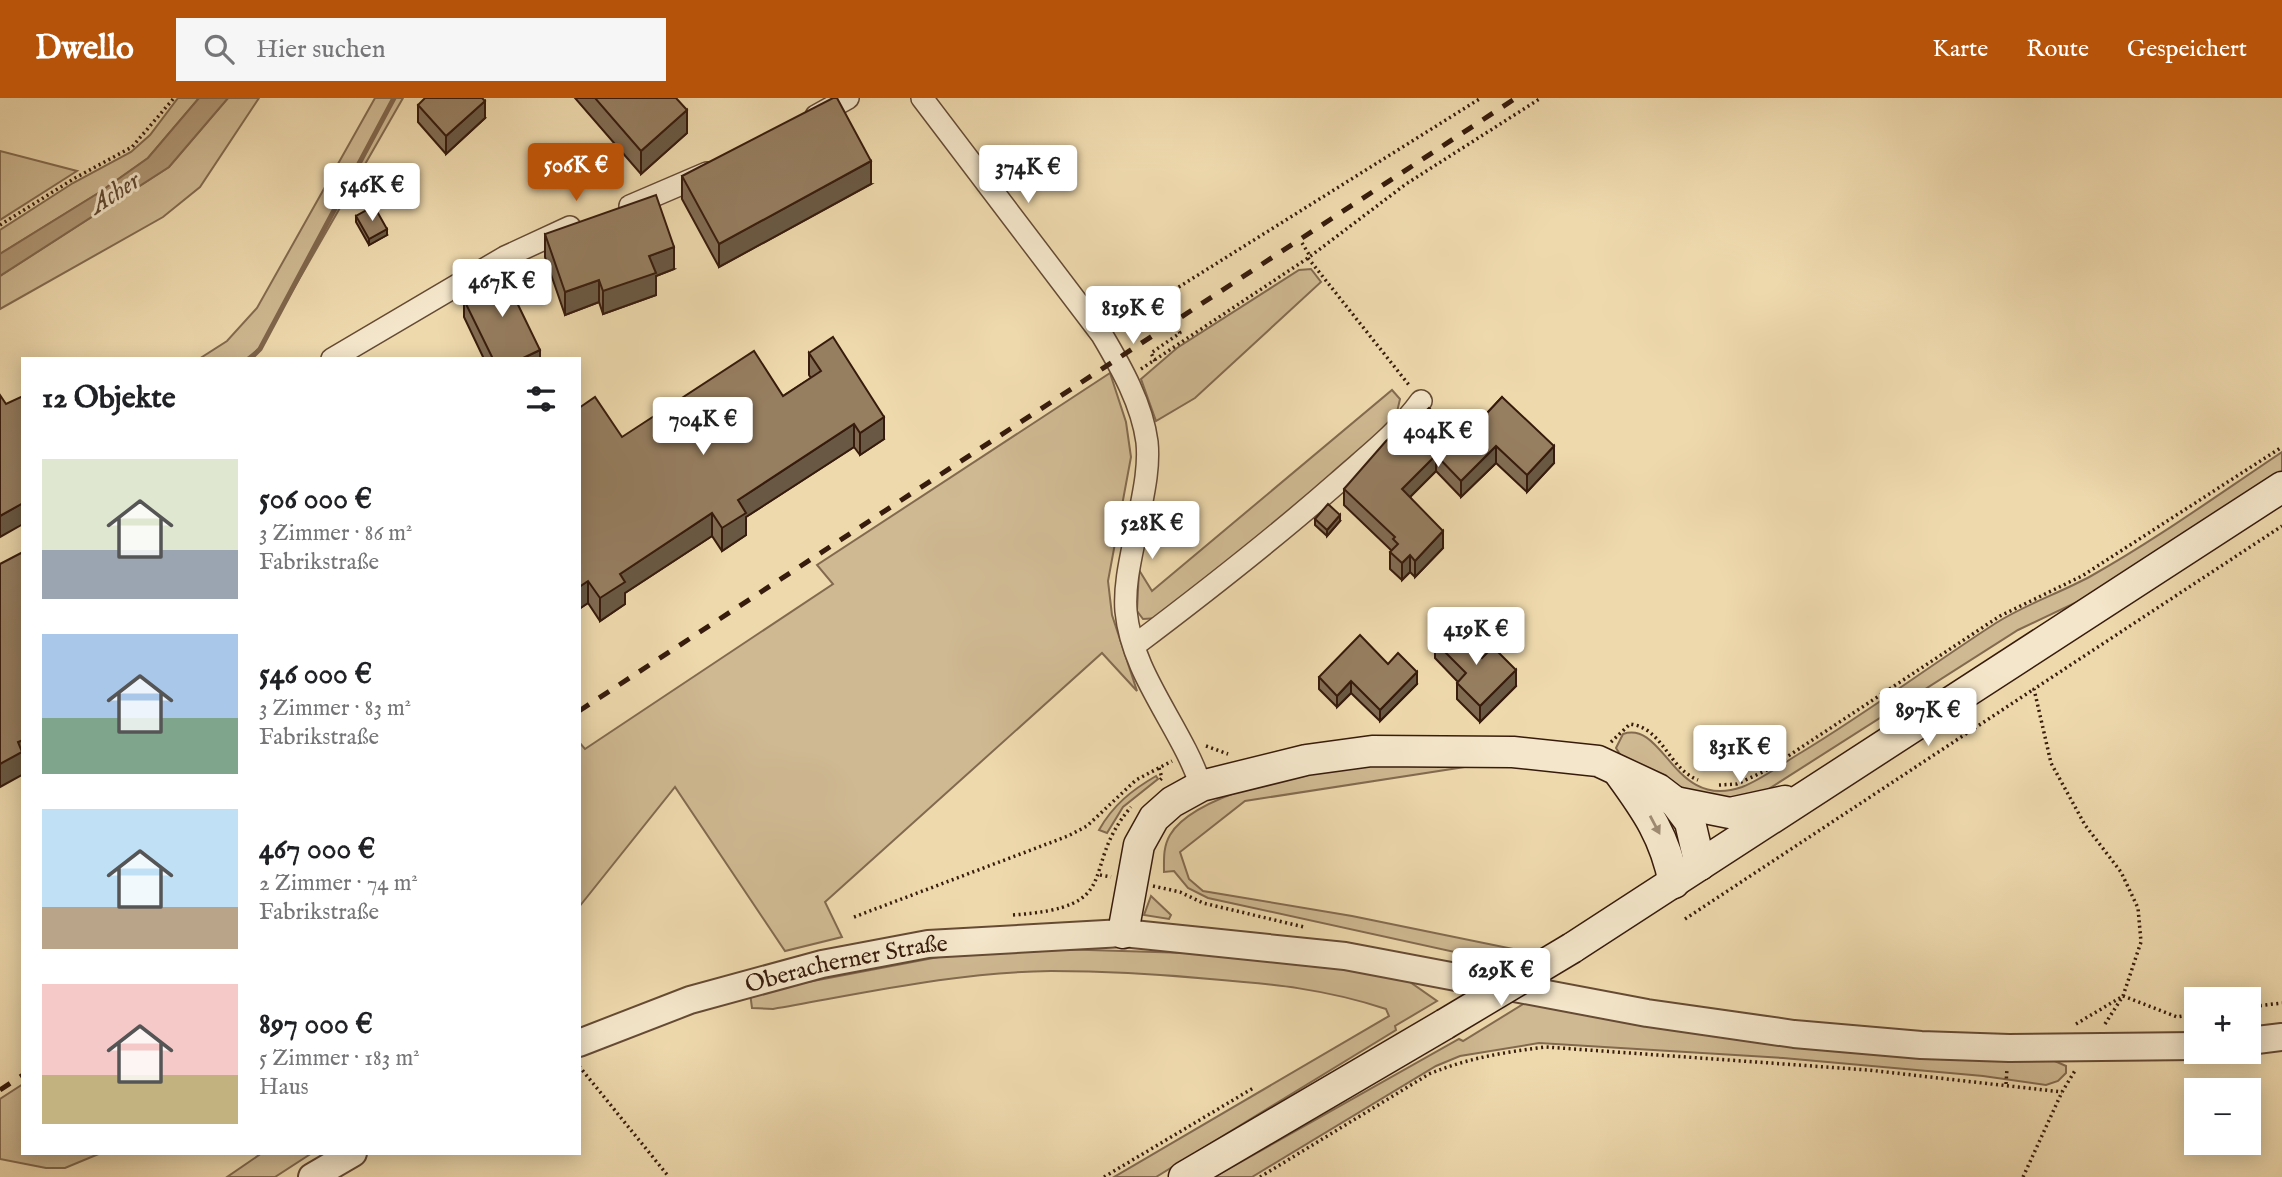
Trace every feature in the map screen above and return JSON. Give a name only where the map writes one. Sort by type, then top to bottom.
[{"type":"main road","points":[[1184,1177],[1572,948],[2282,487]]},
{"type":"main road","points":[[1123,933],[1139,845],[1154,818],[1172,802],[1201,786],[1306,760],[1372,751],[1513,752],[1609,767],[1658,789],[1675,802],[1690,822],[1700,866]]},
{"type":"main road","points":[[1609,767],[1657,825],[1670,860],[1674,883]]},
{"type":"main road","points":[[1675,802],[1730,813],[1803,798]]},
{"type":"street","points":[[800,124],[848,98]]},
{"type":"street","points":[[922,98],[1102,335],[1126,378],[1147,443],[1146,480],[1129,570],[1126,611],[1135,645],[1154,694],[1194,765],[1201,786]]},
{"type":"street","points":[[615,211],[729,162]]},
{"type":"street","points":[[335,357],[505,257],[589,221]]},
{"type":"street","points":[[1135,645],[1202,595],[1322,496],[1388,438],[1421,401]]},
{"type":"street","name":"Oberacherner Straße","points":[[581,1042],[690,1000],[822,964],[928,944],[1123,933],[1345,956],[1647,1013],[1794,1034],[1921,1045],[2090,1048],[2184,1046]]},
{"type":"street","points":[[2261,1040],[2282,1037]]},
{"type":"street","points":[[312,1177],[350,1155]]},
{"type":"path","points":[[0,225],[75,178],[132,147],[174,98]]},
{"type":"path","points":[[1102,335],[1481,98]]},
{"type":"path","points":[[1126,378],[1309,257],[1406,184],[1541,98]]},
{"type":"path","points":[[1302,243],[1309,257],[1421,401]]},
{"type":"path","points":[[1155,361],[1151,353],[1180,333],[1175,325]]},
{"type":"path","points":[[1717,785],[1737,784],[1767,770],[2000,616],[2082,576],[2282,447]]},
{"type":"path","points":[[1685,919],[2282,526]]},
{"type":"path","points":[[2034,689],[2051,763],[2085,825],[2121,873],[2138,908],[2141,942],[2123,996],[2090,1048]]},
{"type":"path","points":[[1609,767],[1617,733],[1630,724],[1643,726],[1656,737],[1675,765],[1694,779],[1706,782]]},
{"type":"path","points":[[854,917],[1068,836],[1087,826],[1136,780],[1159,768]]},
{"type":"path","points":[[1100,875],[1180,892],[1203,903],[1312,929]]},
{"type":"path","points":[[2123,996],[2177,1017],[2184,1016]]},
{"type":"path","points":[[2069,1028],[2123,996]]},
{"type":"path","points":[[2261,1006],[2282,1003]]},
{"type":"path","points":[[1260,1177],[1429,1074],[1484,1055],[1546,1047],[1868,1070],[2062,1092],[2024,1177]]},
{"type":"path","points":[[581,1068],[669,1177]]},
{"type":"path","points":[[1104,1177],[1255,1087]]},
{"type":"shaded area","points":[[178,98],[199,98],[148,158],[100,192],[0,254],[0,230],[73,183],[131,152],[150,135]]},
{"type":"shaded area","points":[[228,98],[259,98],[200,187],[163,217],[0,309],[0,276],[169,167]]},
{"type":"shaded area","points":[[375,98],[403,98],[259,349],[249,357],[202,357],[227,341],[257,308]]},
{"type":"shaded area","points":[[0,151],[77,171],[0,220]]},
{"type":"shaded area","points":[[1311,269],[1321,282],[1195,398],[1156,421],[1141,379],[1177,348],[1299,270]]},
{"type":"shaded area","points":[[1110,373],[1126,422],[1131,457],[1108,581],[1112,615],[1137,691],[1102,653],[825,902],[842,937],[785,951],[675,787],[581,904],[581,744],[585,749],[833,584],[817,565]]},
{"type":"shaded area","points":[[1392,390],[1400,399],[1394,425],[1159,618],[1143,619],[1137,611],[1139,570],[1152,591]]},
{"type":"shaded area","points":[[2282,452],[2282,471],[2096,593],[2018,630],[1767,790],[1709,804],[1621,756],[1616,748],[1623,734],[1637,733],[1650,740],[1685,777],[1700,787],[1719,791],[1750,784],[1851,721],[1996,623],[2116,562]]},
{"type":"shaded area","points":[[1368,762],[1497,762],[1245,801],[1180,852],[1189,879],[1203,891],[1352,916],[1518,950],[1500,962],[1208,898],[1188,888],[1174,871],[1164,872],[1164,853],[1168,840],[1183,821],[1202,808],[1252,787],[1307,772]]},
{"type":"shaded area","points":[[1156,776],[1158,779],[1123,807],[1107,833],[1099,830],[1110,813],[1124,799]]},
{"type":"shaded area","points":[[1151,896],[1171,915],[1169,919],[1144,915]]},
{"type":"shaded area","points":[[1056,949],[1188,953],[1329,964],[1407,980],[1437,1001],[1395,1026],[1396,1030],[1156,1177],[1114,1177],[1389,1016],[1386,1009],[1321,992],[1278,985],[1150,974],[1051,971],[946,979],[773,1009],[752,1008],[750,993],[949,955]]},
{"type":"shaded area","points":[[1539,1001],[2048,1058],[2066,1066],[2066,1073],[2058,1081],[2046,1085],[1983,1076],[1783,1058],[1539,1043],[1460,1056],[1436,1066],[1252,1177],[1214,1177],[1459,1039],[1463,1041],[1525,1003]]},
{"type":"shaded area","points":[[21,1085],[21,1155],[96,1155],[65,1168],[46,1168],[0,1159],[0,1099]]},
{"type":"shaded area","points":[[259,1155],[309,1155],[275,1177],[227,1177]]},
{"type":"water","name":"Acher","points":[[199,98],[228,98],[169,167],[0,276],[0,254],[100,192],[148,158]]},
{"type":"building","points":[[425,98],[482,98],[485,101],[446,136],[418,105]]},
{"type":"building","points":[[595,98],[676,98],[687,110],[641,151]]},
{"type":"building","points":[[837,98],[871,161],[719,244],[682,176]]},
{"type":"building","points":[[656,195],[674,247],[649,256],[656,273],[603,291],[599,280],[565,292],[545,234]]},
{"type":"building","points":[[374,206],[387,229],[369,239],[356,216]]},
{"type":"building","points":[[506,263],[512,276],[506,280],[540,350],[525,357],[492,357],[464,300],[492,286],[486,273]]},
{"type":"building","points":[[833,337],[884,417],[860,433],[854,424],[738,500],[746,513],[722,528],[712,513],[620,574],[625,582],[600,598],[588,581],[581,586],[581,407],[595,397],[622,437],[754,351],[783,396],[821,371],[809,353]]},
{"type":"building","points":[[0,395],[6,404],[21,397],[21,504],[0,516]]},
{"type":"building","points":[[1502,397],[1554,446],[1527,475],[1496,446],[1461,481],[1436,455],[1402,489],[1443,531],[1415,561],[1410,555],[1402,563],[1390,552],[1398,544],[1393,539],[1395,537],[1344,489],[1386,441],[1393,435],[1397,439],[1429,408],[1461,441]]},
{"type":"building","points":[[1328,504],[1340,515],[1327,530],[1315,519]]},
{"type":"building","points":[[21,553],[21,741],[18,742],[21,753],[0,764],[0,564]]},
{"type":"building","points":[[1450,626],[1482,658],[1493,647],[1516,670],[1480,706],[1457,683],[1466,673],[1435,642]]},
{"type":"building","points":[[1360,635],[1388,664],[1398,653],[1417,672],[1380,710],[1351,681],[1337,696],[1319,677]]},
{"type":"waterway","points":[[252,357],[260,349],[394,98]]},
{"type":"railway","points":[[581,710],[1516,98]]},
{"type":"railway","points":[[0,1090],[21,1076]]}]
